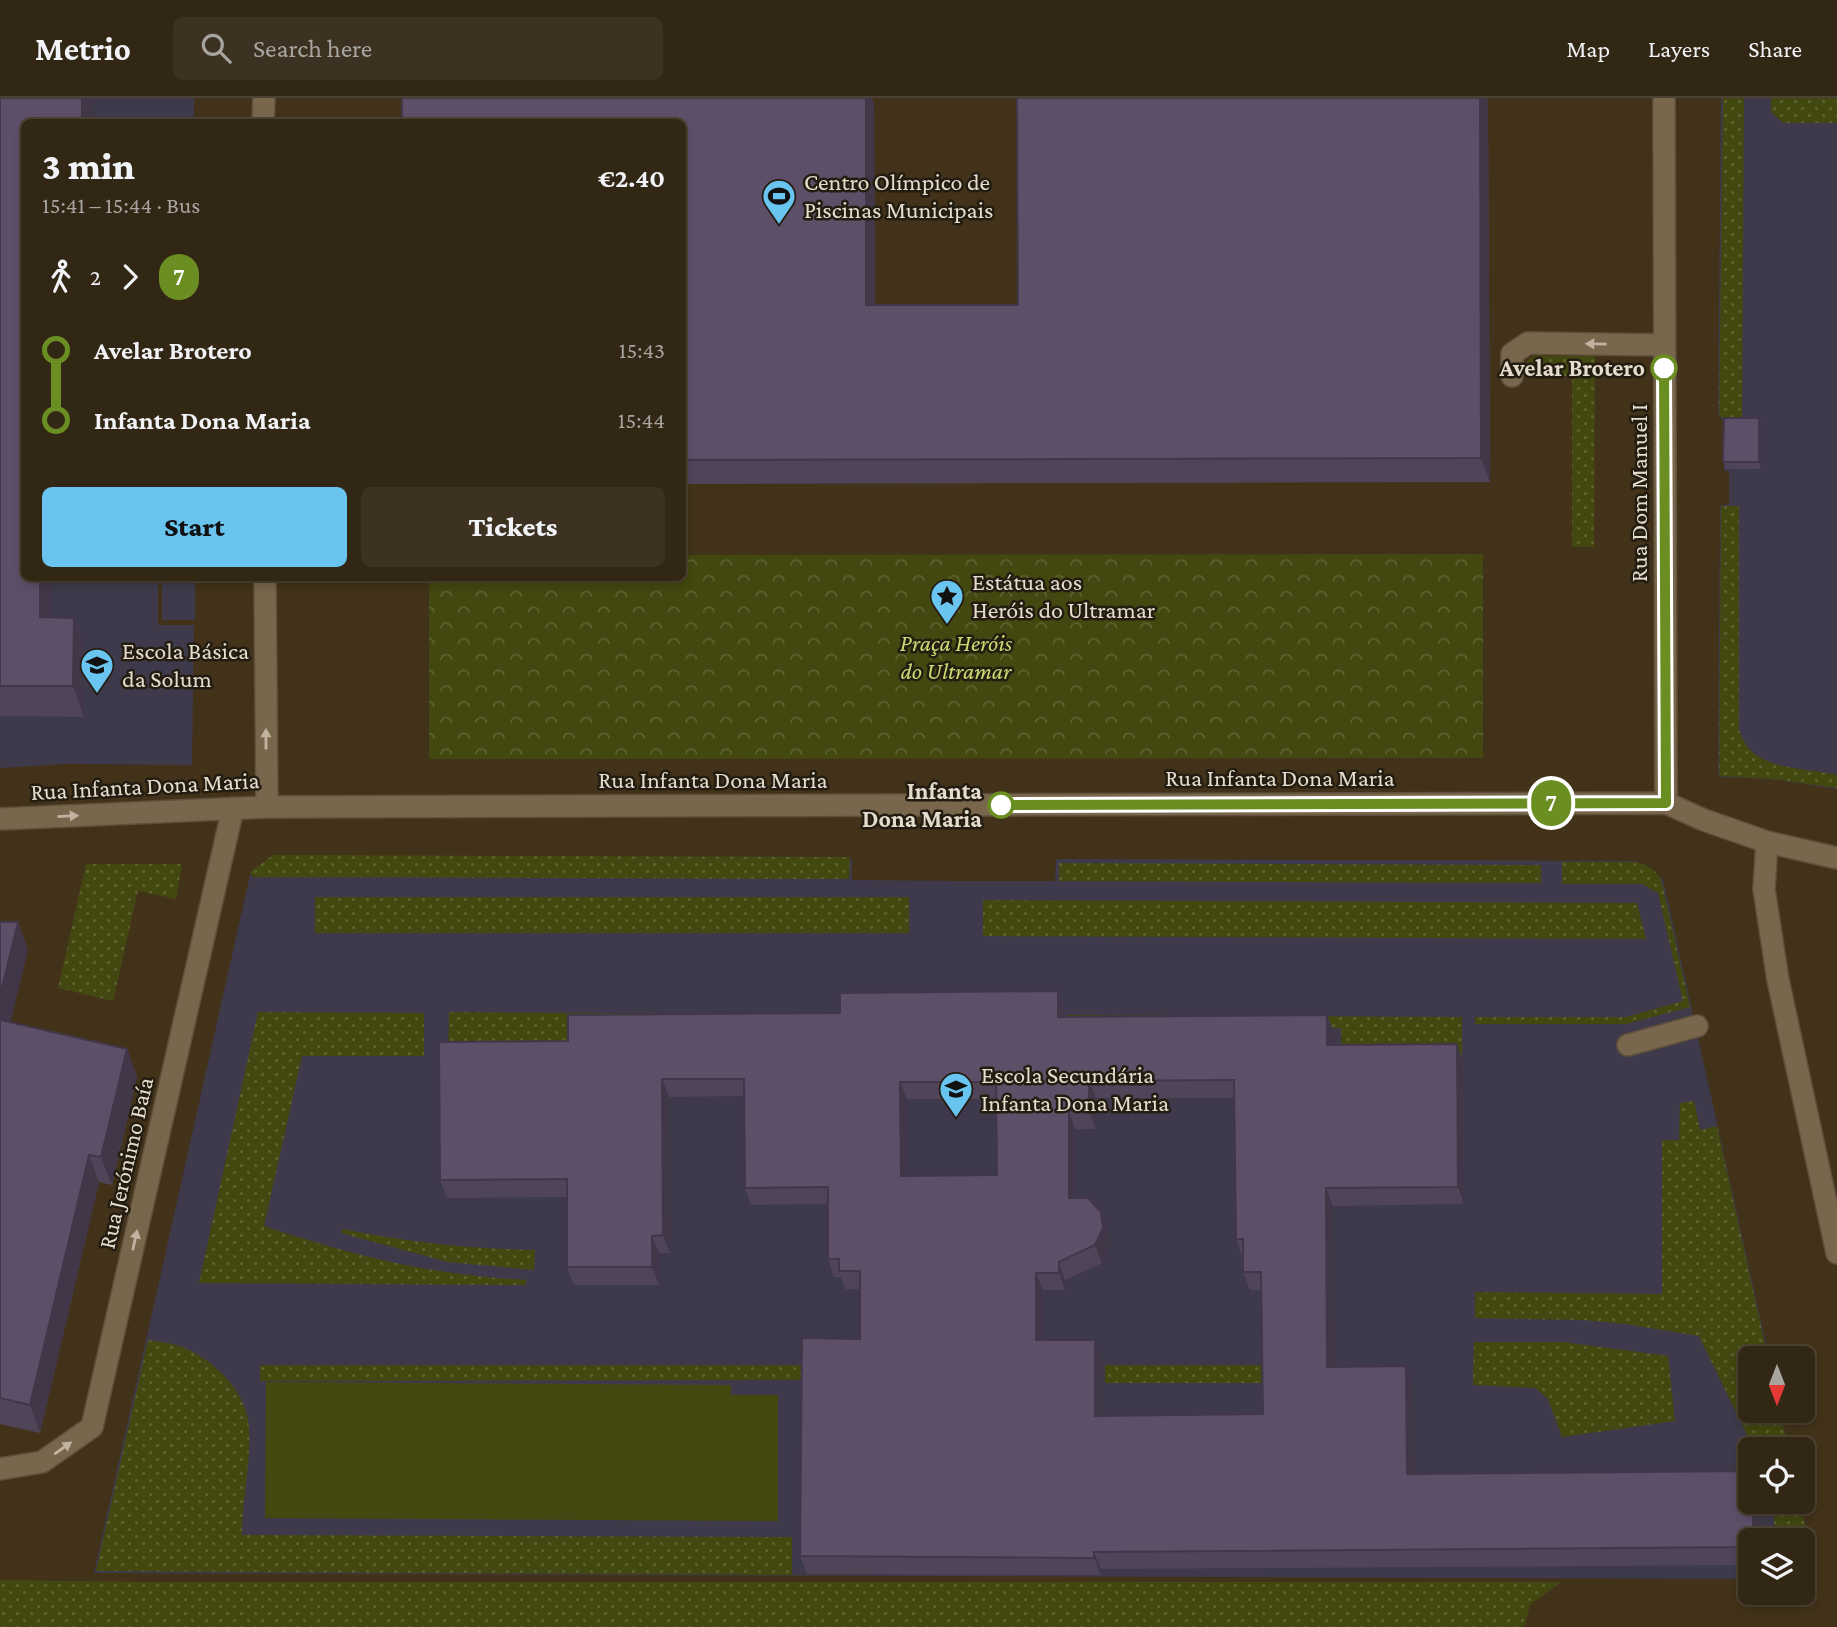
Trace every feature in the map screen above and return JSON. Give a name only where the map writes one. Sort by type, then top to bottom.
[{"type":"street","points":[[263,119],[264,98]]},
{"type":"street","name":"Rua Dom Manuel I","points":[[1664,98],[1666,803]]},
{"type":"street","points":[[1512,376],[1513,354],[1528,343],[1664,345]]},
{"type":"street","points":[[265,581],[267,807]]},
{"type":"street","name":"Rua Infanta Dona Maria","points":[[0,819],[267,807],[1666,803],[1704,820],[1767,842],[1837,858]]},
{"type":"street","name":"Rua Jerónimo Baía","points":[[0,1469],[42,1462],[92,1427],[233,808]]},
{"type":"street","points":[[1767,842],[1764,889],[1778,980],[1837,1253]]},
{"type":"street","points":[[1628,1045],[1697,1026]]},
{"type":"shaded area","points":[[0,98],[194,98],[194,119],[21,119]]},
{"type":"shaded area","points":[[1721,98],[1837,98],[1837,789],[1772,779],[1718,777],[1720,506],[1729,504],[1729,471],[1724,471],[1724,422],[1718,415]]},
{"type":"shaded area","name":"Escola Básica da Solum","points":[[0,543],[21,574],[21,581],[158,581],[158,625],[194,625],[192,765],[66,764],[0,768]]},
{"type":"shaded area","points":[[162,581],[195,581],[195,620],[162,620]]},
{"type":"shaded area","name":"Escola Secundária Infanta Dona Maria","points":[[273,857],[852,859],[852,880],[958,881],[1055,881],[1056,859],[1636,861],[1663,879],[1766,1346],[1738,1346],[1738,1423],[1783,1423],[1786,1437],[1738,1437],[1738,1514],[1803,1514],[1806,1528],[1738,1528],[1738,1579],[94,1573],[250,875]]},
{"type":"green space","points":[[1723,98],[1744,98],[1742,421],[1726,421],[1719,415]]},
{"type":"green space","points":[[1771,98],[1837,98],[1837,123],[1783,123],[1771,112]]},
{"type":"green space","points":[[1534,356],[1595,356],[1594,547],[1572,547],[1572,376],[1522,376],[1527,361]]},
{"type":"green space","points":[[1721,506],[1739,506],[1739,730],[1746,745],[1764,760],[1837,775],[1837,788],[1772,779],[1719,776]]},
{"type":"green space","name":"Praça Heróis do Ultramar","points":[[1483,554],[1483,758],[429,759],[429,581],[686,581],[686,555]]},
{"type":"green space","points":[[273,855],[850,857],[849,879],[253,877],[250,872]]},
{"type":"green space","points":[[1562,862],[1636,862],[1656,873],[1661,879],[1690,1007],[1626,1024],[1475,1024],[1475,1017],[1626,1017],[1683,1001],[1658,893],[1642,884],[1562,884]]},
{"type":"green space","points":[[1059,863],[1541,865],[1541,883],[1059,881]]},
{"type":"green space","points":[[86,864],[182,864],[176,899],[138,891],[113,1001],[58,988]]},
{"type":"green space","points":[[315,897],[909,897],[909,933],[315,933]]},
{"type":"green space","points":[[983,900],[1637,903],[1646,939],[983,936]]},
{"type":"green space","points":[[258,1012],[424,1013],[424,1056],[302,1056],[264,1226],[361,1255],[458,1274],[526,1280],[526,1285],[199,1283]]},
{"type":"green space","points":[[449,1012],[843,1015],[569,1056],[448,1055]]},
{"type":"green space","points":[[1067,1015],[1462,1017],[1462,1059],[1342,1059],[1341,1028],[1067,1027]]},
{"type":"green space","points":[[1694,1101],[1700,1130],[1717,1126],[1765,1346],[1738,1346],[1738,1416],[1699,1336],[1582,1320],[1475,1318],[1475,1292],[1662,1294],[1662,1140],[1679,1140],[1680,1103]]},
{"type":"green space","points":[[343,1229],[439,1244],[535,1250],[534,1270],[448,1262],[341,1233]]},
{"type":"green space","points":[[148,1340],[181,1346],[208,1361],[228,1380],[243,1402],[249,1441],[242,1535],[792,1537],[792,1575],[96,1571]]},
{"type":"green space","points":[[1474,1342],[1563,1342],[1668,1356],[1675,1421],[1562,1437],[1548,1399],[1535,1388],[1473,1385]]},
{"type":"green space","points":[[260,1365],[801,1365],[801,1380],[260,1381]]},
{"type":"green space","points":[[1105,1365],[1266,1365],[1266,1383],[1105,1383]]},
{"type":"green space","points":[[266,1382],[731,1385],[731,1395],[778,1395],[778,1521],[265,1518]]},
{"type":"green space","points":[[1741,1423],[1783,1423],[1785,1437],[1748,1437]]},
{"type":"green space","points":[[1774,1514],[1802,1514],[1806,1528],[1774,1528]]},
{"type":"green space","points":[[0,1580],[1561,1582],[1530,1605],[1525,1626],[1522,1627],[0,1627]]},
{"type":"building","points":[[0,98],[82,98],[82,119],[21,119],[21,581],[40,581],[40,617],[74,618],[73,686],[0,686]]},
{"type":"building","points":[[402,98],[866,98],[866,305],[1018,305],[1017,98],[1480,98],[1481,458],[686,460],[686,119],[402,119]]},
{"type":"building","points":[[1724,418],[1759,418],[1759,462],[1723,462]]},
{"type":"building","points":[[0,922],[18,922],[0,996]]},
{"type":"building","points":[[1058,991],[1058,1017],[1327,1015],[1327,1045],[1457,1044],[1458,1187],[1326,1188],[1327,1367],[1406,1366],[1407,1474],[1738,1471],[1738,1514],[1753,1514],[1753,1528],[1738,1528],[1738,1547],[1094,1552],[1094,1558],[800,1556],[802,1338],[860,1339],[860,1271],[839,1271],[839,1259],[828,1259],[828,1187],[745,1188],[744,1079],[662,1079],[663,1235],[652,1236],[652,1267],[567,1267],[567,1179],[440,1180],[439,1042],[568,1041],[568,1015],[840,1013],[840,993]],"holes":[[[1234,1080],[1236,1239],[1243,1239],[1243,1272],[1261,1272],[1263,1414],[1095,1416],[1095,1340],[1036,1340],[1036,1273],[1059,1273],[1059,1262],[1095,1245],[1103,1228],[1101,1212],[1088,1198],[1069,1198],[1069,1111],[1089,1111],[1089,1081]],[[900,1082],[996,1082],[997,1175],[901,1176]]]},
{"type":"building","points":[[0,1020],[127,1049],[101,1157],[89,1155],[30,1405],[0,1398]]},
{"type":"bus line","name":"7","points":[[1001,805],[1666,803],[1664,368]]},
{"type":"place","name":"Centro Olímpico de Piscinas Municipais","points":[[779,226]]},
{"type":"place","name":"Avelar Brotero","points":[[1664,368]]},
{"type":"place","name":"Estátua aos Heróis do Ultramar","points":[[947,626]]},
{"type":"place","name":"Escola Básica da Solum","points":[[97,695]]},
{"type":"place","name":"Infanta Dona Maria","points":[[1001,805]]},
{"type":"place","name":"Escola Secundária Infanta Dona Maria","points":[[956,1119]]}]
